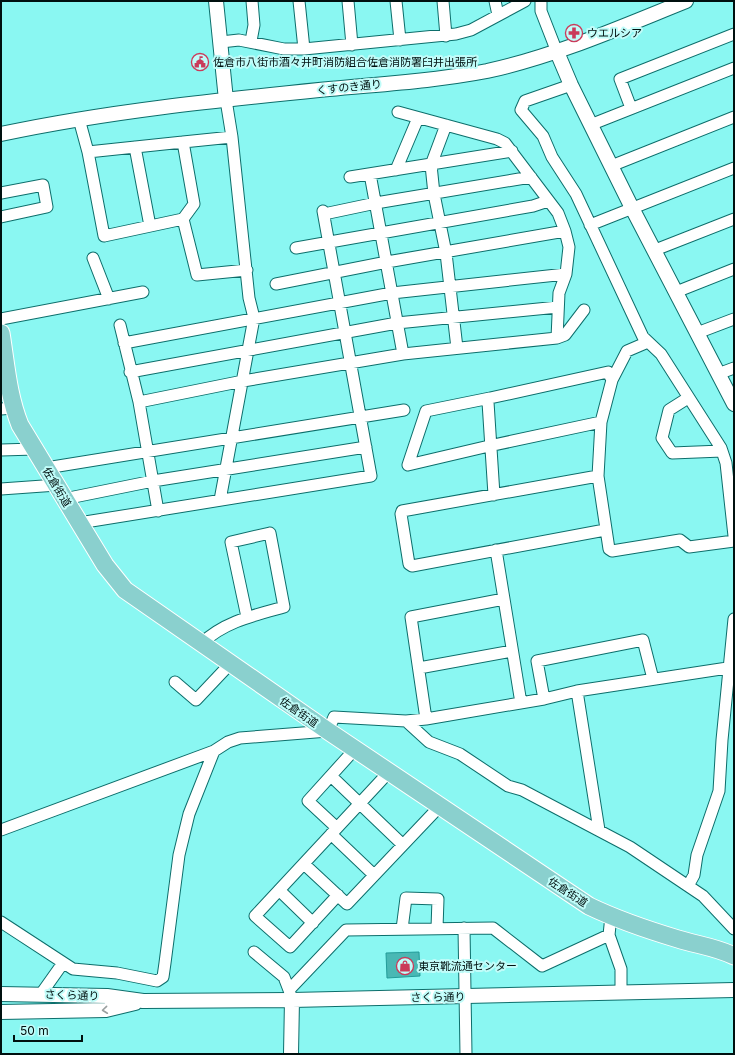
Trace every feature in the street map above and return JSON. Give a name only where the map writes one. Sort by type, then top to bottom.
[{"type":"main road","name":"佐倉街道","points":[[1,333],[7,408],[35,449],[105,565],[125,590],[328,731],[589,906],[611,916],[680,940],[715,948],[734,956]]},
{"type":"street","points":[[216,1],[249,298],[254,318],[220,500]]},
{"type":"street","points":[[251,42],[254,25],[252,1]]},
{"type":"street","points":[[299,1],[304,49]]},
{"type":"street","points":[[348,1],[352,44]]},
{"type":"street","points":[[396,1],[400,40]]},
{"type":"street","points":[[443,1],[446,36]]},
{"type":"street","points":[[495,1],[498,15]]},
{"type":"street","points":[[221,42],[239,40],[284,49],[304,49],[446,36],[471,30],[525,1]]},
{"type":"street","points":[[541,1],[541,11],[557,52],[590,125],[734,404]]},
{"type":"street","name":"くすのき通り","points":[[1,134],[79,119],[226,100],[426,79],[486,71],[557,52],[686,1]]},
{"type":"street","points":[[631,108],[620,79],[734,34]]},
{"type":"street","points":[[590,125],[734,68]]},
{"type":"street","points":[[571,85],[525,101],[521,110],[543,136],[552,157],[576,194],[643,337],[661,354],[722,451],[726,463],[734,536]]},
{"type":"street","points":[[398,112],[505,143],[558,213],[569,247],[566,274],[559,293],[557,338]]},
{"type":"street","points":[[611,166],[734,117]]},
{"type":"street","points":[[396,170],[418,118]]},
{"type":"street","points":[[79,119],[88,152],[104,236],[183,219],[194,204],[183,142]]},
{"type":"street","points":[[446,125],[431,165],[434,194],[451,286],[457,348]]},
{"type":"street","points":[[88,152],[232,137]]},
{"type":"street","points":[[134,147],[150,226]]},
{"type":"street","points":[[350,177],[512,151]]},
{"type":"street","points":[[590,225],[734,168]]},
{"type":"street","points":[[370,174],[403,354]]},
{"type":"street","points":[[79,523],[371,476],[324,212],[531,177]]},
{"type":"street","points":[[1,193],[43,185],[47,207],[1,217]]},
{"type":"street","points":[[296,248],[533,206],[548,201]]},
{"type":"street","points":[[183,219],[197,274],[247,270]]},
{"type":"street","points":[[655,250],[734,219]]},
{"type":"street","points":[[276,284],[387,262],[446,253],[565,231]]},
{"type":"street","points":[[93,258],[109,299]]},
{"type":"street","points":[[676,292],[734,269]]},
{"type":"street","points":[[124,343],[392,293],[566,274]]},
{"type":"street","points":[[1,319],[143,292]]},
{"type":"street","points":[[130,372],[397,323],[558,307]]},
{"type":"street","points":[[139,402],[243,381],[350,362],[403,354],[557,338],[565,334],[584,310]]},
{"type":"street","points":[[697,333],[734,319]]},
{"type":"street","points":[[120,325],[130,372],[139,402],[158,511]]},
{"type":"street","points":[[648,342],[627,351],[612,380],[601,422],[598,476],[609,549],[612,551],[680,540],[689,547],[734,541]]},
{"type":"street","points":[[718,374],[734,368]]},
{"type":"street","points":[[601,422],[408,465],[426,411],[608,372],[612,380]]},
{"type":"street","points":[[490,398],[488,402],[489,446],[494,495]]},
{"type":"street","points":[[688,398],[669,410],[662,438],[672,453],[722,451]]},
{"type":"street","points":[[46,468],[404,410]]},
{"type":"street","points":[[1,489],[60,492],[153,481],[366,447]]},
{"type":"street","points":[[1,450],[35,449]]},
{"type":"street","points":[[598,476],[402,511],[401,514],[409,564],[412,566],[605,530]]},
{"type":"street","points":[[201,644],[211,634],[247,617],[284,607],[270,533],[231,542],[247,617]]},
{"type":"street","points":[[496,550],[521,703]]},
{"type":"street","points":[[426,719],[411,617],[504,599]]},
{"type":"street","points":[[688,886],[694,875],[697,855],[719,792],[734,619]]},
{"type":"street","points":[[544,699],[537,661],[643,640],[653,679]]},
{"type":"street","points":[[419,668],[512,651]]},
{"type":"street","points":[[175,682],[196,700],[230,664]]},
{"type":"street","points":[[1,830],[214,751],[228,742],[240,738],[328,731],[334,717],[406,721],[426,719],[653,679],[731,667]]},
{"type":"street","points":[[577,692],[599,830]]},
{"type":"street","points":[[406,721],[429,742],[460,754],[508,786],[522,790],[630,847],[703,896],[734,929]]},
{"type":"street","points":[[355,749],[308,801],[374,875]]},
{"type":"street","points":[[3,924],[73,969],[117,973],[157,981],[162,977],[179,856],[189,814],[214,751]]},
{"type":"street","points":[[338,896],[290,947],[255,916],[389,772]]},
{"type":"street","points":[[331,776],[403,845]]},
{"type":"street","points":[[304,864],[347,904],[440,806]]},
{"type":"street","points":[[279,890],[313,923]]},
{"type":"street","points":[[402,929],[406,898],[438,899],[437,928]]},
{"type":"street","points":[[611,916],[609,935],[620,969],[621,993]]},
{"type":"street","points":[[464,928],[466,1054]]},
{"type":"street","points":[[291,995],[346,930],[493,928],[542,966],[609,935]]},
{"type":"street","points":[[254,952],[284,977],[291,995],[291,1054]]},
{"type":"street","points":[[41,994],[63,963]]},
{"type":"street","name":"さくら通り","points":[[1,994],[107,996],[143,1001],[291,995],[465,996],[621,993],[731,988]]},
{"type":"street","name":"さくら通り","points":[[1,1012],[106,1010],[143,1001]]},
{"type":"building","points":[[419,952],[420,976],[387,978],[386,953]]},
{"type":"place","name":"ウエルシア","points":[[574,33]]},
{"type":"place","name":"佐倉市八街市酒々井町消防組合佐倉消防署臼井出張所","points":[[200,62]]},
{"type":"place","name":"東京靴流通センター","points":[[405,966]]}]
